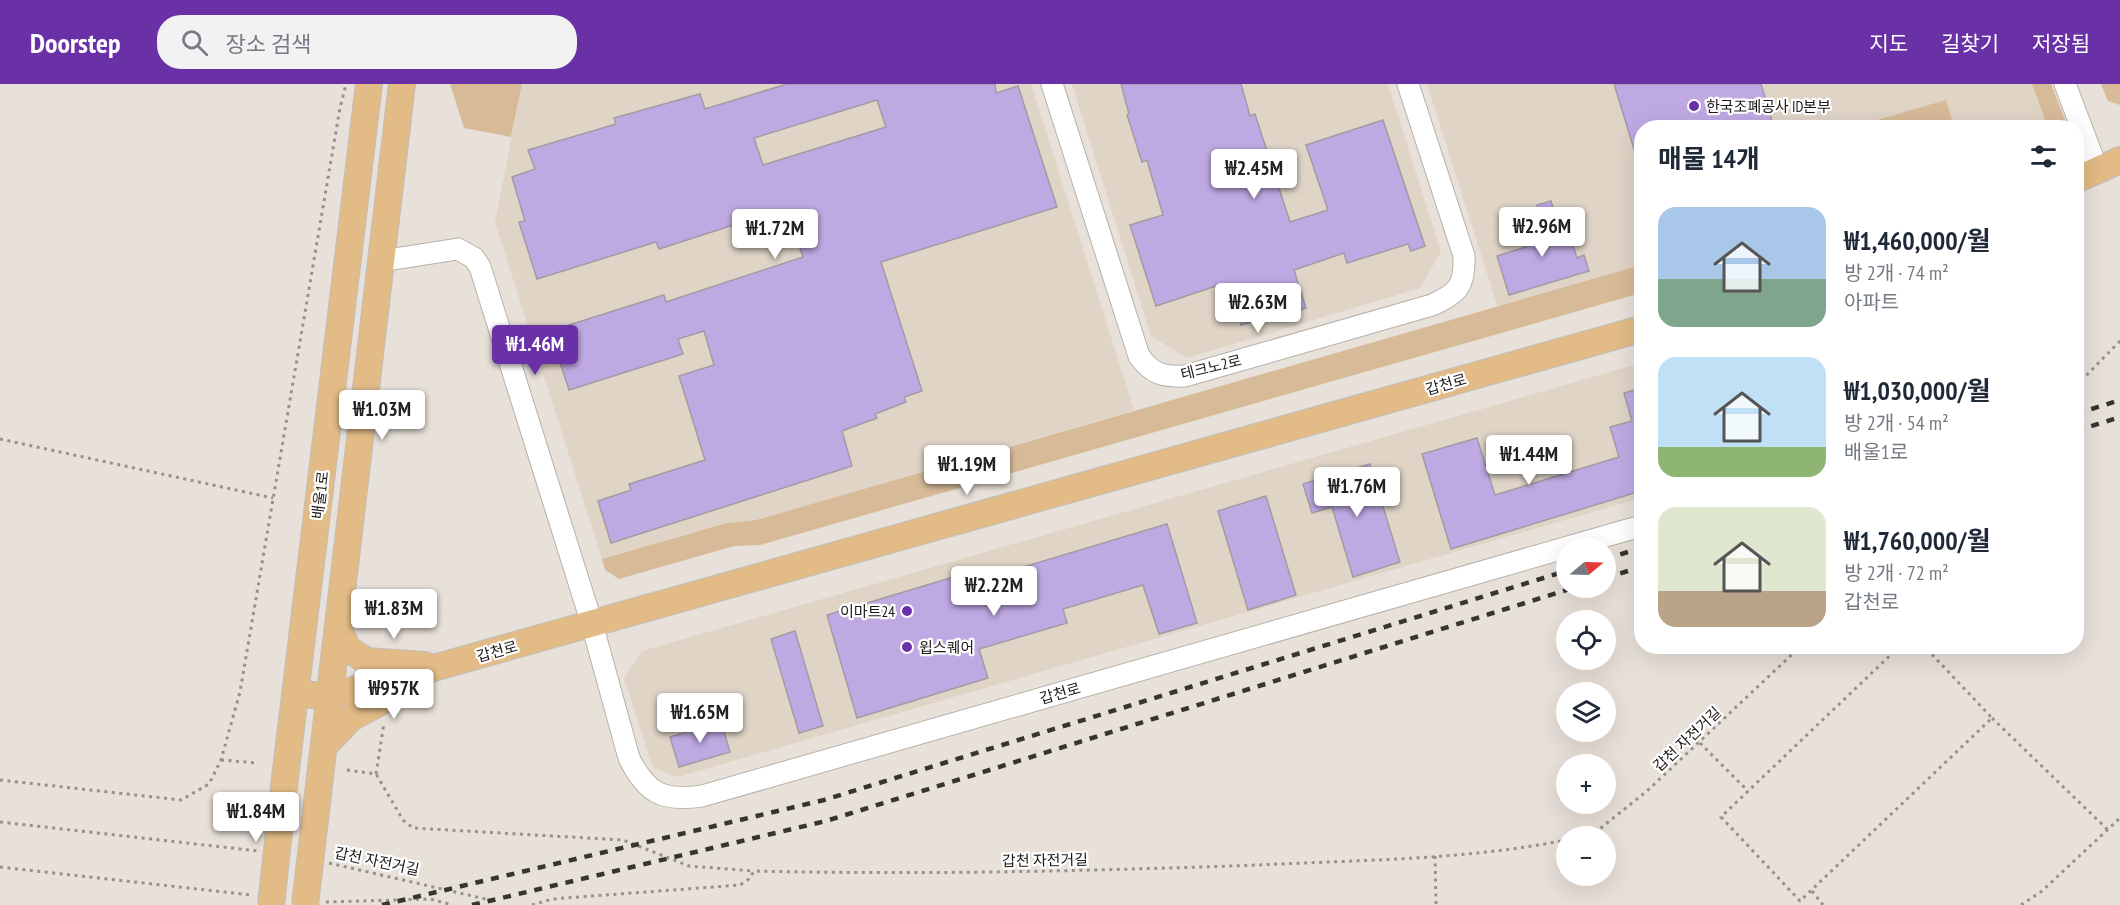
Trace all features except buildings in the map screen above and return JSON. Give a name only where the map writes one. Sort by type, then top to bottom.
[{"type":"main road","name":"배울1로","points":[[263,900],[284,786],[296,694],[369,84]]},
{"type":"main road","points":[[314,904],[318,794],[402,84]]},
{"type":"main road","name":"갑천로","points":[[296,694],[330,696],[437,667],[1634,331]]},
{"type":"main road","points":[[338,628],[348,649],[367,661],[401,662],[437,667]]},
{"type":"main road","points":[[324,746],[351,718],[410,688],[437,667]]},
{"type":"street","name":"테크노2로","points":[[1052,84],[1139,356],[1149,370],[1165,377],[1185,376],[1432,305],[1448,298],[1458,289],[1465,276],[1464,256],[1408,84]]},
{"type":"street","points":[[2065,84],[2079,120]]},
{"type":"street","points":[[2084,134],[2098,170]]},
{"type":"street","points":[[381,261],[458,249],[474,258],[480,267],[592,624]]},
{"type":"street","name":"갑천로","points":[[592,624],[629,758],[637,775],[658,795],[687,798],[1634,527]]},
{"type":"path","points":[[0,780],[181,800],[209,784],[221,760],[240,692],[346,84]]},
{"type":"path","points":[[2084,378],[2120,341]]},
{"type":"path","points":[[0,439],[273,498]]},
{"type":"path","name":"갑천 자전거길","points":[[1603,826],[1700,743],[1793,654]]},
{"type":"path","points":[[1892,654],[1721,817],[1800,901],[1992,718]]},
{"type":"path","points":[[1932,654],[1992,718],[2108,830]]},
{"type":"path","points":[[347,770],[375,774],[386,700]]},
{"type":"path","points":[[1700,743],[1748,791]]},
{"type":"path","points":[[221,760],[258,763]]},
{"type":"path","name":"갑천 자전거길","points":[[375,774],[403,820],[413,828],[622,840],[689,866],[754,871],[890,874],[1042,873],[1435,856],[1530,848],[1556,842]]},
{"type":"path","points":[[2021,905],[2042,891],[2120,818]]},
{"type":"path","points":[[0,822],[266,852]]},
{"type":"path","points":[[1435,856],[1436,905]]},
{"type":"path","name":"갑천 자전거길","points":[[319,860],[490,900],[494,905]]},
{"type":"path","points":[[0,867],[263,900]]},
{"type":"path","points":[[532,905],[552,899],[740,885],[749,879],[754,871]]},
{"type":"path","points":[[1812,891],[1823,905]]},
{"type":"path","points":[[314,904],[430,899],[453,905]]},
{"type":"shaded area","points":[[450,84],[522,84],[511,137],[464,128]]},
{"type":"shaded area","points":[[522,84],[1031,84],[1134,410],[756,520],[727,523],[602,559],[495,222]]},
{"type":"shaded area","points":[[1072,84],[1388,84],[1441,252],[1420,288],[1187,358],[1151,336]]},
{"type":"shaded area","points":[[1427,84],[2032,84],[2046,119],[1634,120],[1634,267],[1498,308]]},
{"type":"shaded area","points":[[2032,84],[2051,84],[2065,120],[2042,120],[2045,119]]},
{"type":"shaded area","points":[[2101,84],[2120,84],[2120,105],[2108,101]]},
{"type":"shaded area","points":[[1946,100],[1952,120],[1877,120]]},
{"type":"shaded area","points":[[1634,267],[1634,295],[760,545],[734,546],[619,579],[605,570],[602,559],[727,523],[756,520]]},
{"type":"shaded area","points":[[1634,365],[1634,500],[678,777],[653,768],[624,678],[642,651]]},
{"type":"railway","points":[[2084,411],[2120,400]]},
{"type":"railway","points":[[2084,428],[2120,417]]},
{"type":"railway","points":[[1616,556],[1634,550]]},
{"type":"railway","points":[[1616,575],[1634,569]]},
{"type":"railway","points":[[382,905],[824,800],[1556,574]]},
{"type":"railway","points":[[472,905],[826,821],[1556,593]]},
{"type":"place","name":"한국조폐공사 ID본부","points":[[1694,106]]},
{"type":"place","name":"이마트24","points":[[907,611]]},
{"type":"place","name":"윕스퀘어","points":[[907,647]]}]
